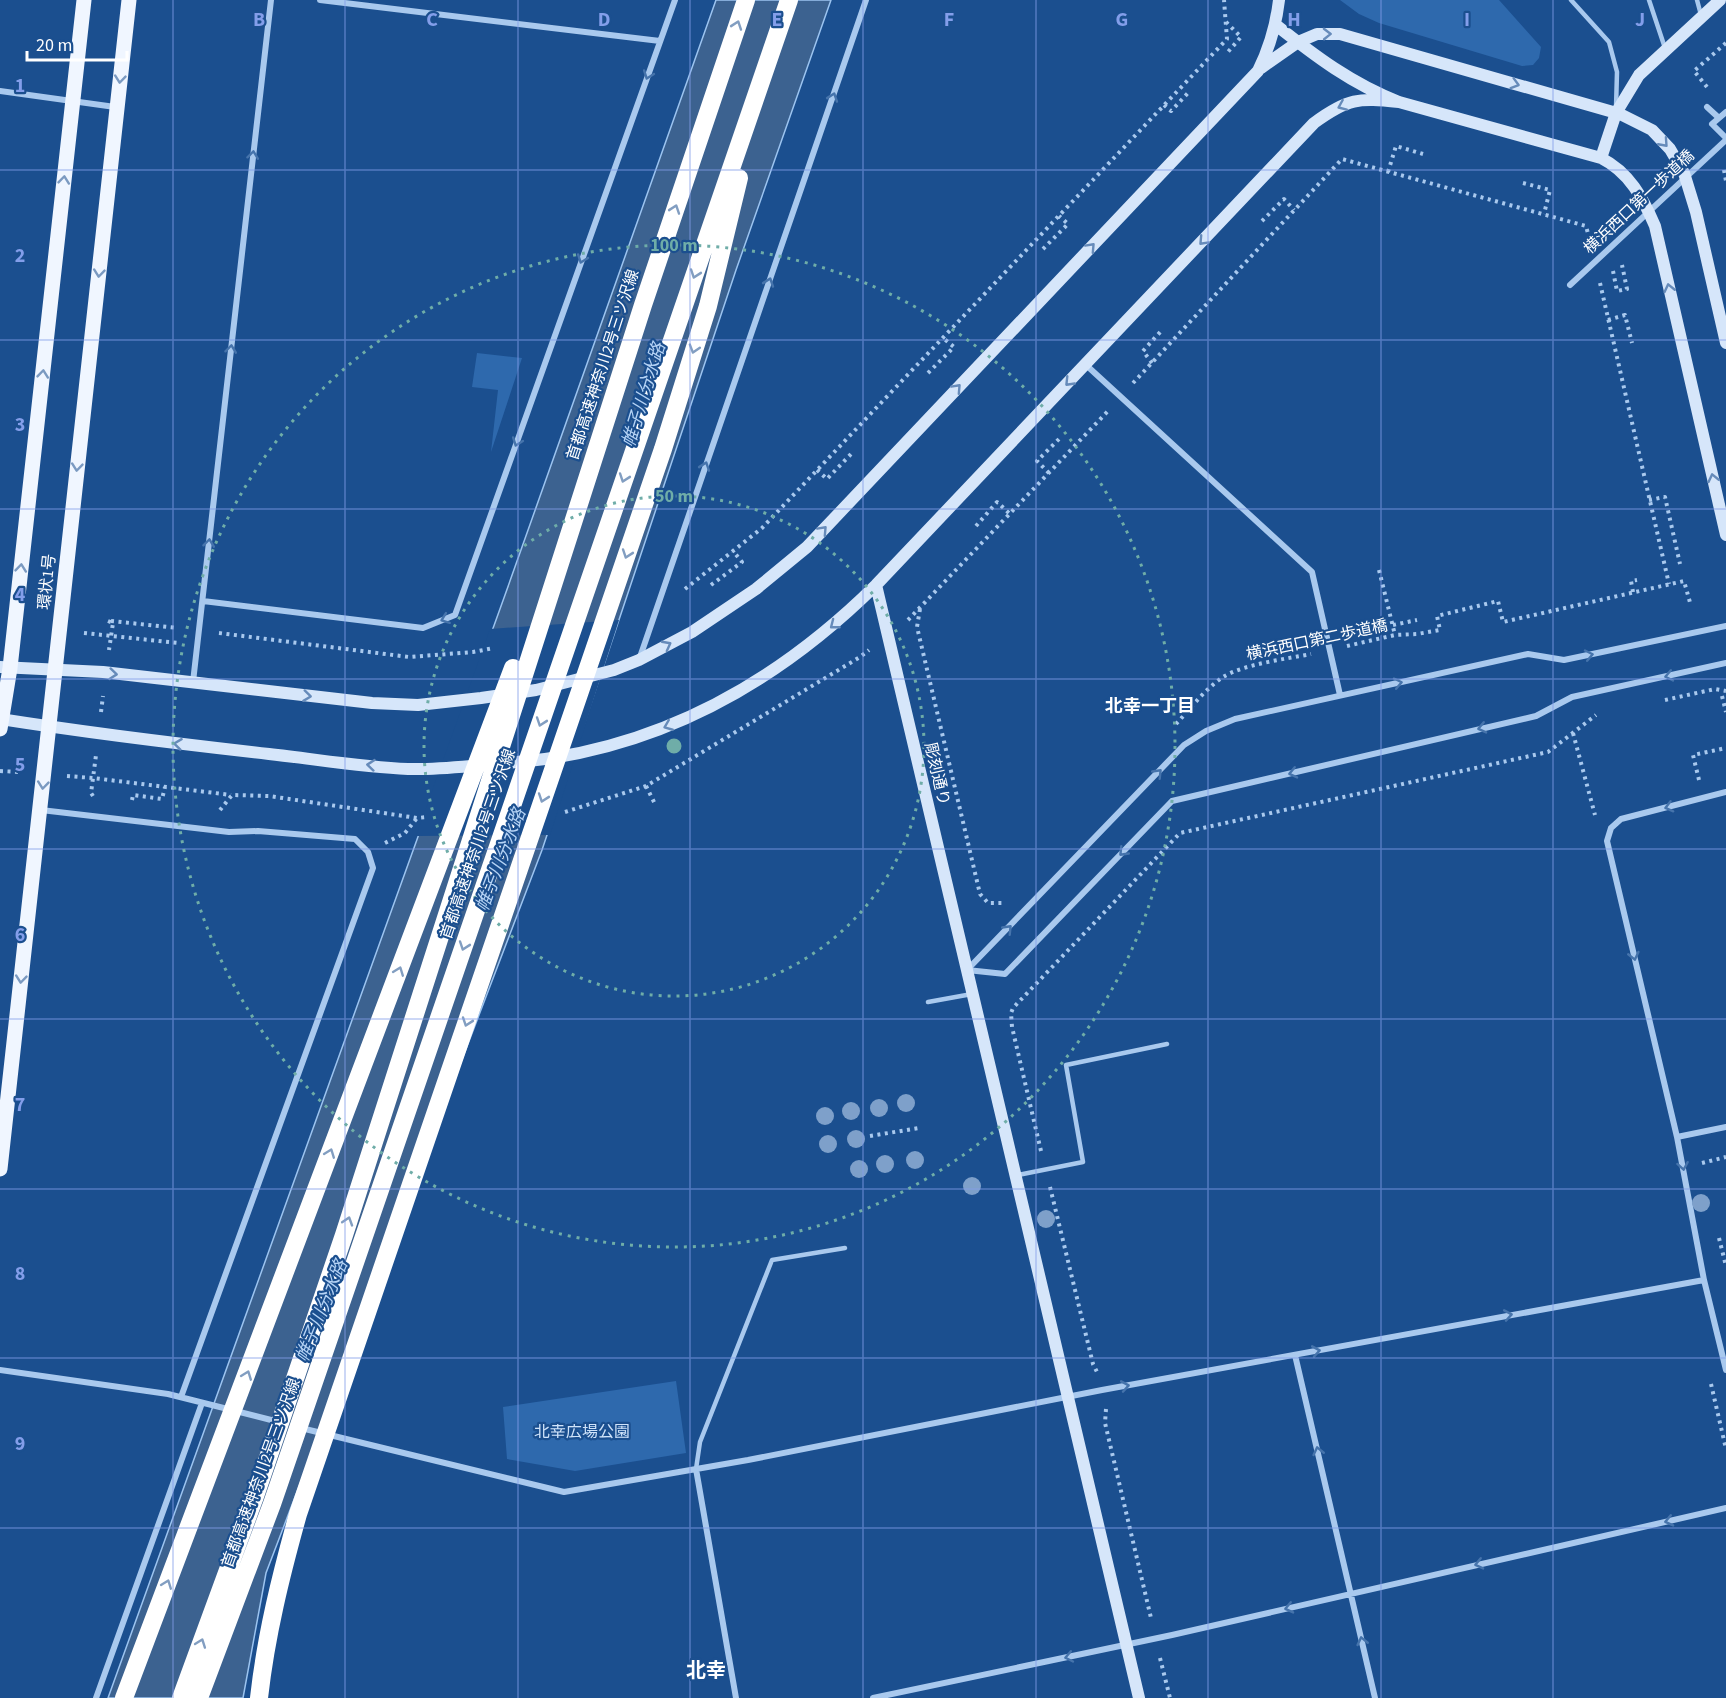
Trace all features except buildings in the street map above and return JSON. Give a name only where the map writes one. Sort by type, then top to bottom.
[{"type":"highway","name":"首都高速神奈川2号三ツ沢線","points":[[181,1698],[254,1499],[344,1235],[643,305],[746,0]]},
{"type":"highway","name":"首都高速神奈川2号三ツ沢線","points":[[199,1698],[272,1504],[789,0]]},
{"type":"highway","points":[[259,1698],[273,1608],[298,1514],[663,449],[708,306],[767,69]]},
{"type":"highway","points":[[123,1698],[504,694],[643,305]]},
{"type":"main road","name":"環状1号","points":[[0,722],[84,0]]},
{"type":"main road","name":"環状1号","points":[[0,1168],[129,0]]},
{"type":"street","points":[[193,682],[271,0]]},
{"type":"street","points":[[320,0],[660,41]]},
{"type":"street","points":[[202,601],[423,628],[455,615],[675,0]]},
{"type":"street","points":[[639,660],[866,0]]},
{"type":"street","points":[[1258,71],[1276,25],[1279,0]]},
{"type":"street","points":[[1600,158],[1616,113],[1639,75],[1720,0]]},
{"type":"street","points":[[1276,25],[1356,83],[1399,102],[1600,158],[1614,165],[1635,188],[1655,226],[1726,535]]},
{"type":"street","points":[[5,667],[103,672],[372,703],[418,705],[536,690],[614,670],[639,660],[692,632],[747,595],[807,547],[1258,71],[1277,55],[1317,34],[1340,34],[1616,113],[1652,130],[1670,149],[1684,173],[1696,212],[1726,343]]},
{"type":"street","points":[[0,91],[117,108]]},
{"type":"street","points":[[0,722],[407,769],[430,769],[551,759],[640,737],[691,716],[743,690],[793,657],[833,626],[876,585],[1314,123],[1335,108],[1356,100],[1399,102]]},
{"type":"street","name":"横浜西口第一歩道橋","points":[[1570,285],[1726,139],[1712,124],[1719,118],[1707,106]]},
{"type":"street","points":[[1719,118],[1726,112]]},
{"type":"street","points":[[1086,365],[1312,572],[1340,695]]},
{"type":"street","name":"彫刻通り","points":[[876,585],[1139,1698]]},
{"type":"street","points":[[967,970],[1184,745],[1206,731],[1235,719],[1528,654],[1564,660],[1726,626]]},
{"type":"street","points":[[967,970],[1005,974],[1172,801],[1536,716],[1572,697],[1726,663]]},
{"type":"street","points":[[1726,792],[1621,819],[1611,828],[1607,841],[1677,1137],[1704,1280],[1726,1370]]},
{"type":"street","points":[[40,810],[229,832],[258,831],[356,839],[368,852],[373,868],[181,1398]]},
{"type":"street","points":[[1677,1137],[1726,1127]]},
{"type":"street","points":[[0,1370],[168,1394],[564,1492],[1704,1280]]},
{"type":"street","points":[[1295,1355],[1375,1698]]},
{"type":"street","points":[[96,1698],[202,1403]]},
{"type":"street","points":[[696,1469],[736,1698]]},
{"type":"street","points":[[873,1698],[1126,1646],[1726,1508]]},
{"type":"lane","points":[[1571,0],[1609,42],[1617,72],[1616,113]]},
{"type":"lane","points":[[1649,0],[1665,50]]},
{"type":"lane","points":[[1697,0],[1702,17]]},
{"type":"lane","points":[[928,1002],[972,994]]},
{"type":"lane","points":[[1015,1175],[1083,1162],[1066,1065],[1167,1044]]},
{"type":"lane","points":[[696,1469],[699,1442],[772,1260],[845,1248]]},
{"type":"path","points":[[680,594],[762,528],[1227,39],[1224,0]]},
{"type":"path","points":[[1226,22],[1241,37],[1227,53]]},
{"type":"path","points":[[1694,71],[1726,43]]},
{"type":"path","points":[[1164,105],[1170,111],[1189,92]]},
{"type":"path","points":[[1388,172],[1396,146],[1423,154]]},
{"type":"path","points":[[910,619],[1342,159],[1586,226],[1591,246]]},
{"type":"path","points":[[1523,183],[1550,190],[1544,214]]},
{"type":"path","points":[[1262,221],[1284,199],[1294,210]]},
{"type":"path","points":[[1043,249],[1068,224],[1059,216]]},
{"type":"path","points":[[1608,250],[1617,291],[1627,289],[1622,260]]},
{"type":"path","points":[[1599,278],[1669,584]]},
{"type":"path","points":[[1608,320],[1625,315],[1632,343]]},
{"type":"path","points":[[1152,363],[1143,351],[1162,330]]},
{"type":"path","points":[[928,374],[954,347],[943,338]]},
{"type":"path","points":[[1049,473],[1037,461],[1062,436]]},
{"type":"path","points":[[817,470],[827,479],[852,453]]},
{"type":"path","points":[[1649,500],[1665,497],[1680,564]]},
{"type":"path","points":[[976,526],[997,502],[1010,514]]},
{"type":"path","points":[[711,585],[742,562],[733,551]]},
{"type":"path","points":[[1379,570],[1395,635]]},
{"type":"path","points":[[1637,580],[1631,582],[1633,592],[1684,581],[1691,606]]},
{"type":"path","name":"横浜西口第二歩道橋","points":[[1341,647],[1395,635],[1440,630],[1437,616],[1490,602],[1498,601],[1503,622],[1633,592]]},
{"type":"path","points":[[920,609],[917,627],[980,894],[988,903],[1010,901]]},
{"type":"path","points":[[1393,625],[1417,620]]},
{"type":"path","points":[[182,628],[108,621],[113,622],[110,636],[177,643],[188,641]]},
{"type":"path","points":[[215,632],[297,641]]},
{"type":"path","points":[[211,638],[234,634],[409,657],[473,652]]},
{"type":"path","points":[[1295,639],[1304,637],[1308,654]]},
{"type":"path","name":"横浜西口第二歩道橋","points":[[1168,732],[1208,689],[1223,677],[1237,670],[1319,652]]},
{"type":"path","points":[[566,812],[646,786],[860,657]]},
{"type":"path","points":[[1660,701],[1715,689],[1726,691]]},
{"type":"path","points":[[1722,696],[1726,712]]},
{"type":"path","points":[[1097,1372],[1093,1364],[1012,1027],[1013,1008],[1180,833],[1548,752],[1593,716],[1604,713]]},
{"type":"path","points":[[1573,732],[1596,816]]},
{"type":"path","points":[[1701,786],[1693,755],[1726,748]]},
{"type":"path","points":[[96,801],[91,793],[93,778],[232,795],[269,796],[423,818]]},
{"type":"path","points":[[646,786],[655,804]]},
{"type":"path","points":[[133,795],[162,799],[165,787]]},
{"type":"path","points":[[214,816],[232,795]]},
{"type":"path","points":[[368,852],[405,833],[417,818]]},
{"type":"path","points":[[870,1136],[919,1128]]},
{"type":"path","points":[[1704,1174],[1701,1162],[1726,1157]]},
{"type":"path","points":[[1718,1232],[1726,1266]]},
{"type":"path","points":[[1106,1409],[1105,1423],[1170,1698]]},
{"type":"green space","points":[[1340,0],[1499,0],[1541,47],[1539,58],[1533,65],[1522,66],[1379,23],[1359,14]]},
{"type":"green space","points":[[477,353],[522,358],[491,452],[498,390],[472,387]]},
{"type":"green space","name":"北幸広場公園","points":[[676,1381],[686,1453],[575,1471],[507,1459],[503,1407]]},
{"type":"water","name":"帷子川分水路","points":[[716,0],[831,0],[736,270],[542,850],[266,1573],[243,1698],[108,1698],[505,595]]},
{"type":"pier","points":[[619,620],[550,835],[416,836],[490,629]]},
{"type":"district","name":"北幸一丁目","points":[[1150,706]]},
{"type":"district","name":"北幸","points":[[706,1671]]}]
